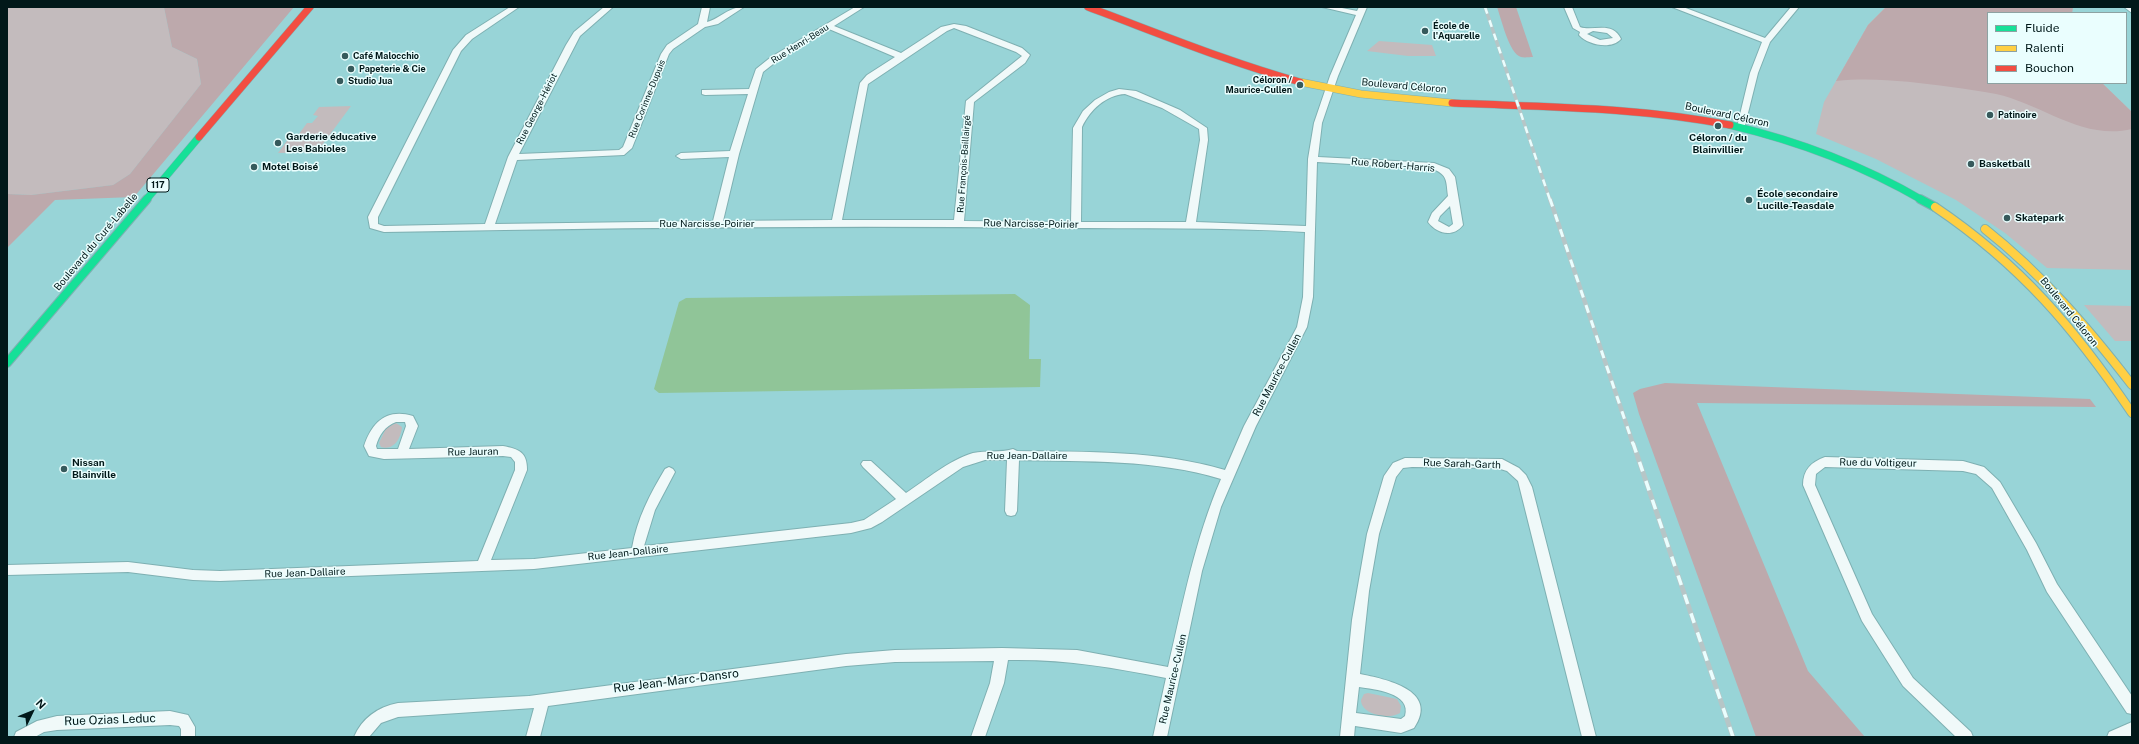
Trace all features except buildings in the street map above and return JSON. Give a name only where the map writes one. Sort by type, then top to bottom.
[{"type":"street","name":"Boulevard du Curé-Labelle","points":[[7,363],[310,7]]},
{"type":"street","name":"Rue Narcisse-Poirier","points":[[515,7],[469,37],[458,50],[373,217],[373,226],[384,229],[959,222],[1076,225],[1191,224],[1310,229]]},
{"type":"street","name":"Rue George-Hériot","points":[[489,227],[513,157],[570,45],[577,34],[609,7]]},
{"type":"street","points":[[702,25],[706,7]]},
{"type":"street","name":"Rue Corinne-Dupuis","points":[[513,157],[621,153],[627,148],[665,54],[670,47],[702,25],[715,22],[740,7]]},
{"type":"street","name":"Rue Henri-Beau","points":[[717,224],[734,154],[759,71],[774,59],[860,7]]},
{"type":"street","name":"Boulevard Céloron","points":[[1088,7],[1219,54],[1263,72],[1405,99],[1648,112],[1742,123],[1802,145],[1870,172],[1927,202],[1968,229],[2007,260],[2052,305],[2132,413]]},
{"type":"street","points":[[1326,7],[1362,11]]},
{"type":"street","points":[[1568,7],[1577,28],[1584,31]]},
{"type":"street","points":[[1676,7],[1766,41]]},
{"type":"street","points":[[1742,123],[1754,73],[1766,41],[1795,7]]},
{"type":"street","points":[[2128,7],[2132,11]]},
{"type":"street","name":"Rue Maurice-Cullen","points":[[1160,737],[1205,537],[1228,476],[1250,426],[1294,347],[1302,327],[1308,297],[1313,159],[1318,123],[1331,84],[1362,11]]},
{"type":"street","points":[[828,26],[902,56]]},
{"type":"street","name":"Rue François-Baillairgé","points":[[836,224],[864,83],[870,77],[944,29],[954,26],[964,28],[1019,50],[1026,55],[1022,61],[970,101],[968,108],[959,222]]},
{"type":"street","name":"Boulevard Céloron","points":[[1331,84],[1445,93]]},
{"type":"street","points":[[705,92],[753,91]]},
{"type":"street","points":[[1076,225],[1077,136],[1079,124],[1087,112],[1109,95],[1124,91],[1191,118],[1203,128],[1204,140],[1191,224]]},
{"type":"street","name":"Boulevard Céloron","points":[[1464,94],[1648,104],[1688,109],[1742,123],[1781,130],[1824,144],[1908,181]]},
{"type":"street","points":[[681,156],[734,154]]},
{"type":"street","name":"Rue Robert-Harris","points":[[1313,159],[1434,166],[1446,172],[1450,177],[1452,198]]},
{"type":"street","name":"Boulevard Céloron","points":[[1978,223],[2026,260],[2062,295],[2132,385]]},
{"type":"street","name":"Rue Jauran","points":[[402,453],[503,451],[514,453],[521,460],[521,470],[482,567]]},
{"type":"street","points":[[1011,511],[1013,454]]},
{"type":"street","name":"Rue Jean-Dallaire","points":[[7,570],[128,567],[193,575],[220,576],[482,567],[534,564],[859,526],[872,522],[966,460],[985,455],[1013,454],[1146,459],[1208,470],[1228,476]]},
{"type":"street","name":"Rue Sarah-Garth","points":[[1347,737],[1352,679],[1366,563],[1379,512],[1392,472],[1400,465],[1408,462],[1501,464],[1522,477],[1526,487],[1589,737]]},
{"type":"street","name":"Rue du Voltigeur","points":[[1966,737],[1908,682],[1867,616],[1809,486],[1808,475],[1813,467],[1825,462],[1963,466],[1980,470],[1996,485],[2032,547],[2052,588],[2132,708]]},
{"type":"street","points":[[867,464],[905,500]]},
{"type":"street","points":[[637,552],[639,534],[646,513],[669,472]]},
{"type":"street","points":[[978,737],[997,684],[1002,654]]},
{"type":"street","name":"Rue Jean-Marc-Dansro","points":[[361,737],[366,728],[376,719],[392,711],[543,700],[609,689],[862,658],[1002,654],[1089,658],[1174,674]]},
{"type":"street","points":[[1349,719],[1401,726],[1408,722],[1413,713],[1412,701],[1404,693],[1352,679]]},
{"type":"street","points":[[533,737],[543,700]]},
{"type":"street","name":"Rue Ozias Leduc","points":[[21,737],[42,726],[57,723],[170,718],[183,720],[188,727],[188,737]]},
{"type":"street","points":[[2114,737],[2132,729]]},
{"type":"shaded area","points":[[7,7],[164,7],[172,47],[197,59],[201,84],[130,174],[113,185],[31,195],[7,194]]},
{"type":"shaded area","points":[[164,7],[294,7],[134,197],[55,200],[7,248],[7,194],[31,195],[113,185],[130,174],[201,84],[197,59],[172,47]]},
{"type":"shaded area","points":[[1497,7],[1516,7],[1533,57],[1521,57],[1513,49],[1509,43]]},
{"type":"shaded area","points":[[1886,7],[2073,7],[2072,12],[1987,12],[1987,84],[2103,84],[2132,112],[2132,270],[2047,268],[2005,233],[1956,200],[1876,159],[1816,134],[1824,102],[1868,25]]},
{"type":"shaded area","points":[[1886,7],[2073,7],[2072,12],[1987,12],[1987,84],[2103,84],[2132,112],[2132,129],[2114,131],[2097,130],[2080,126],[2013,99],[1979,91],[1922,83],[1894,81],[1836,81],[1868,25]]},
{"type":"shaded area","points":[[1379,41],[1432,45],[1436,56],[1408,56],[1367,51]]},
{"type":"shaded area","points":[[351,106],[317,152],[278,153],[289,138],[296,138],[307,123],[312,123],[318,116],[313,115],[319,107]]},
{"type":"shaded area","points":[[1015,294],[1030,305],[1029,359],[1041,359],[1040,387],[659,393],[654,389],[679,302],[686,298]]},
{"type":"shaded area","points":[[2084,305],[2132,306],[2132,341],[2115,341]]},
{"type":"shaded area","points":[[1665,383],[2090,399],[2096,407],[1697,403],[1808,671],[1865,737],[1756,737],[1639,414],[1633,393],[1640,389]]},
{"type":"shaded area","points":[[396,423],[402,427],[396,443],[390,447],[381,447],[379,443],[386,428]]},
{"type":"shaded area","points":[[1368,693],[1397,699],[1401,706],[1400,713],[1390,716],[1383,716],[1371,713],[1362,705],[1361,700],[1364,694]]},
{"type":"railway","points":[[1485,7],[1550,200]]},
{"type":"railway","points":[[1550,199],[1633,444]]},
{"type":"railway","points":[[1633,443],[1733,737]]},
{"type":"traffic: fast","points":[[1730,125],[1784,139],[1836,157],[1886,180],[1935,207]]},
{"type":"traffic: fast","points":[[7,363],[199,137]]},
{"type":"traffic: slow","points":[[1300,82],[1361,94],[1452,103]]},
{"type":"traffic: slow","points":[[1935,207],[1994,249],[2045,299],[2090,354],[2132,413]]},
{"type":"traffic: slow","points":[[1985,229],[2046,282],[2099,342],[2132,385]]},
{"type":"traffic: jam","points":[[199,137],[310,7]]},
{"type":"traffic: jam","points":[[1088,7],[1215,53],[1247,67],[1300,82]]},
{"type":"traffic: jam","points":[[1452,103],[1627,110],[1662,113],[1730,125]]},
{"type":"place","name":"École de l'Aquarelle","points":[[1425,31]]},
{"type":"place","name":"Café Malocchio","points":[[345,56]]},
{"type":"place","name":"Papeterie & Cie","points":[[351,69]]},
{"type":"place","name":"Studio Jua","points":[[340,81]]},
{"type":"place","name":"Céloron / Maurice-Cullen","points":[[1300,85]]},
{"type":"place","name":"Patinoire","points":[[1990,115]]},
{"type":"place","name":"Céloron / du Blainvillier","points":[[1718,126]]},
{"type":"place","name":"Garderie éducative Les Babioles","points":[[278,143]]},
{"type":"place","name":"Basketball","points":[[1971,164]]},
{"type":"place","name":"Motel Boisé","points":[[254,167]]},
{"type":"place","name":"École secondaire Lucille-Teasdale","points":[[1749,200]]},
{"type":"place","name":"Skatepark","points":[[2007,218]]},
{"type":"place","name":"Nissan Blainville","points":[[64,469]]}]
